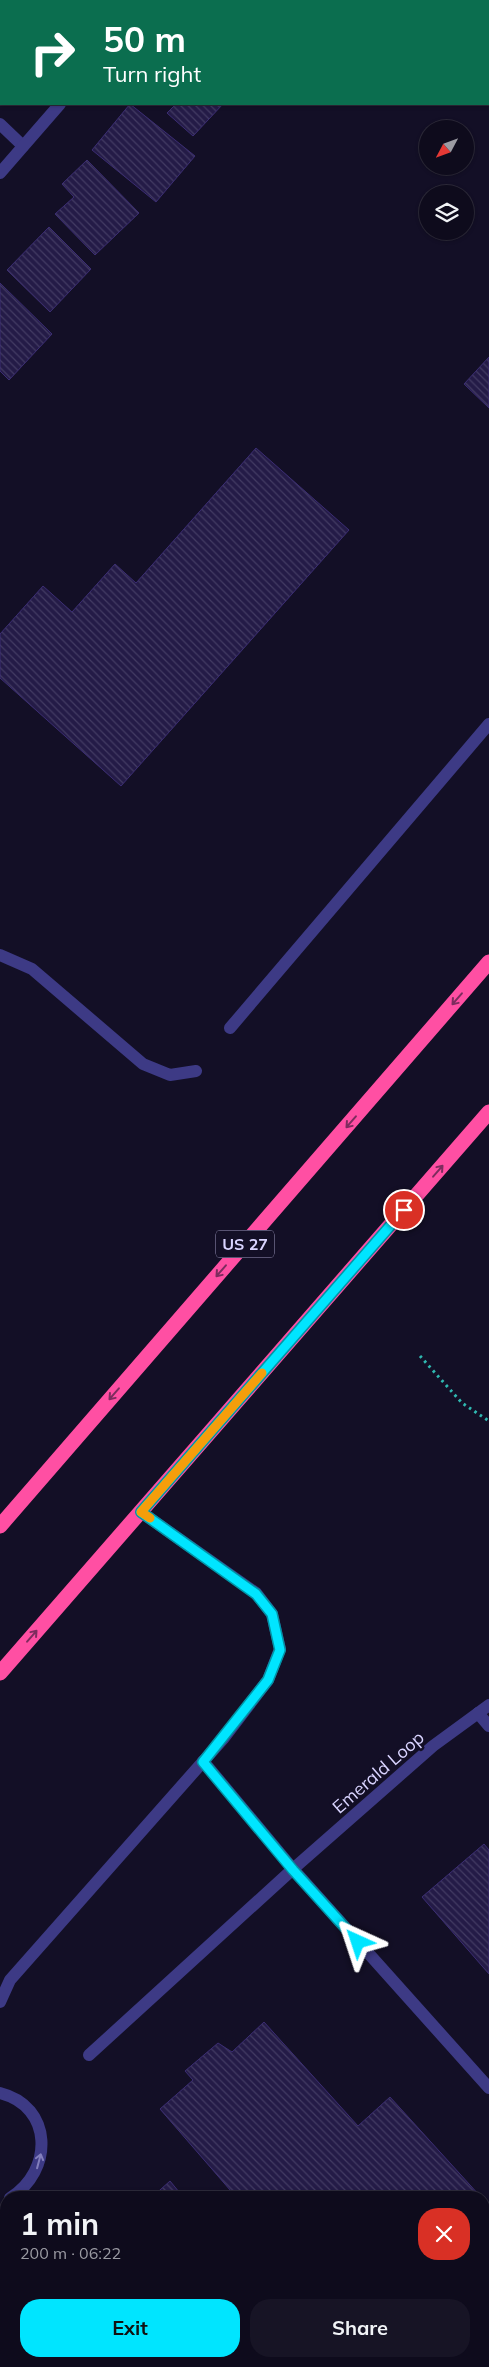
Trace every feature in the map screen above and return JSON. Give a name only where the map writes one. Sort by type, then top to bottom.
[{"type":"highway","name":"US 27","points":[[0,1526],[489,962]]},
{"type":"highway","points":[[0,1673],[489,1112]]},
{"type":"street","points":[[0,173],[59,105]]},
{"type":"street","points":[[0,124],[23,146]]},
{"type":"street","points":[[230,1028],[489,724]]},
{"type":"street","points":[[0,955],[32,969],[143,1064],[170,1075],[196,1071]]},
{"type":"street","points":[[0,2002],[10,1980],[203,1762],[268,1680],[280,1650],[272,1614],[256,1594],[141,1512]]},
{"type":"street","name":"Emerald Loop","points":[[89,2055],[433,1746],[489,1706]]},
{"type":"street","points":[[478,1713],[489,1726]]},
{"type":"street","points":[[203,1762],[293,1870],[489,2088]]},
{"type":"street","points":[[0,2093],[8,2095],[24,2106],[36,2121],[42,2139],[41,2158],[34,2176],[20,2191]]},
{"type":"path","points":[[420,1356],[462,1403],[489,1420]]},
{"type":"building","points":[[129,105],[131,105],[195,156],[156,202],[92,150]]},
{"type":"building","points":[[175,105],[222,105],[193,136],[167,113]]},
{"type":"building","points":[[87,160],[139,213],[95,255],[55,214],[74,197],[62,184]]},
{"type":"building","points":[[49,227],[91,269],[50,312],[7,270]]},
{"type":"building","points":[[0,283],[52,334],[9,380],[0,371]]},
{"type":"building","points":[[489,357],[489,408],[464,384]]},
{"type":"building","points":[[256,448],[349,530],[121,786],[0,678],[0,634],[43,586],[72,612],[115,564],[136,583]]},
{"type":"building","points":[[484,1844],[489,1850],[489,1974],[422,1897]]},
{"type":"building","points":[[264,2022],[358,2126],[390,2097],[475,2191],[231,2191],[160,2109],[193,2080],[185,2071],[218,2043],[232,2052]]},
{"type":"building","points":[[170,2181],[178,2191],[159,2191]]},
{"type":"slow traffic","points":[[150,1518],[141,1512],[262,1373]]},
{"type":"route","points":[[358,1942],[293,1870],[203,1762],[268,1680],[280,1650],[272,1614],[256,1594],[141,1512],[404,1210]]}]
